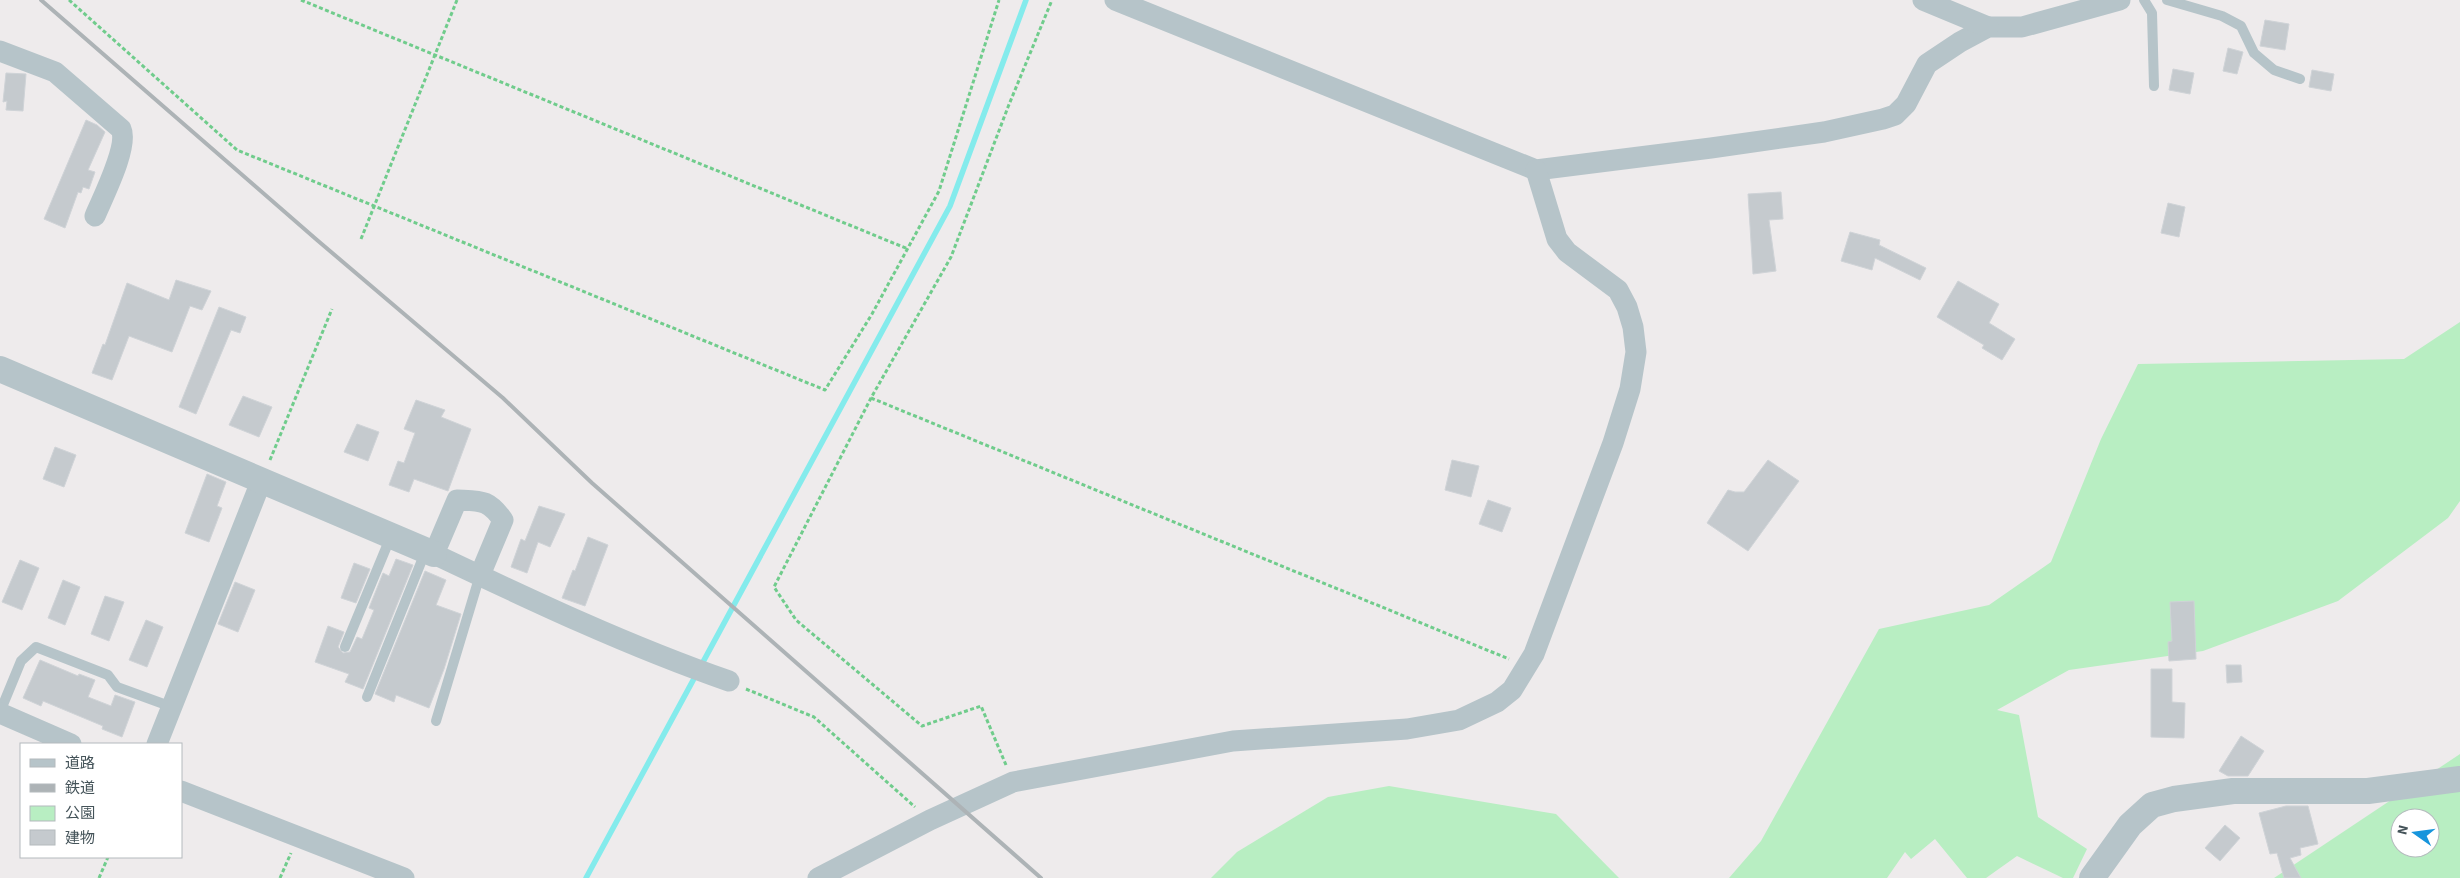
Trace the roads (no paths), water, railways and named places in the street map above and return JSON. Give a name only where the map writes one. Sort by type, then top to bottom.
[{"type":"street","points":[[1115,0],[1536,170],[1786,137],[1883,119],[1894,115],[1906,104],[1927,64],[1960,42],[1988,27]]},
{"type":"street","points":[[1923,0],[1988,27],[2022,27],[2120,0]]},
{"type":"street","points":[[0,51],[55,72],[121,129],[124,135],[121,151],[95,216]]},
{"type":"street","points":[[818,878],[930,820],[1013,782],[1233,741],[1407,729],[1460,720],[1497,702],[1512,690],[1534,654],[1613,443],[1630,388],[1636,352],[1633,327],[1627,306],[1618,290],[1567,252],[1557,239],[1536,170]]},
{"type":"street","points":[[0,368],[430,551],[677,663],[729,681]]},
{"type":"street","points":[[157,743],[262,479]]},
{"type":"street","points":[[430,551],[457,500],[477,501],[493,506],[503,520],[480,575]]},
{"type":"street","points":[[0,712],[69,743]]},
{"type":"street","points":[[2092,878],[2130,825],[2152,805],[2174,799],[2233,791],[2368,791],[2460,779]]},
{"type":"street","points":[[182,791],[404,878]]},
{"type":"lane","points":[[2144,0],[2152,13],[2154,86]]},
{"type":"lane","points":[[2167,0],[2222,16],[2241,26],[2254,53],[2274,70],[2300,79]]},
{"type":"lane","points":[[345,647],[392,535]]},
{"type":"lane","points":[[367,697],[430,551]]},
{"type":"lane","points":[[436,721],[480,575]]},
{"type":"lane","points":[[0,712],[21,661],[36,647],[108,675],[117,687],[172,707]]},
{"type":"waterway","points":[[586,878],[950,206],[1026,0]]},
{"type":"railway","points":[[41,0],[317,240],[503,398],[592,483],[1041,878]]}]
